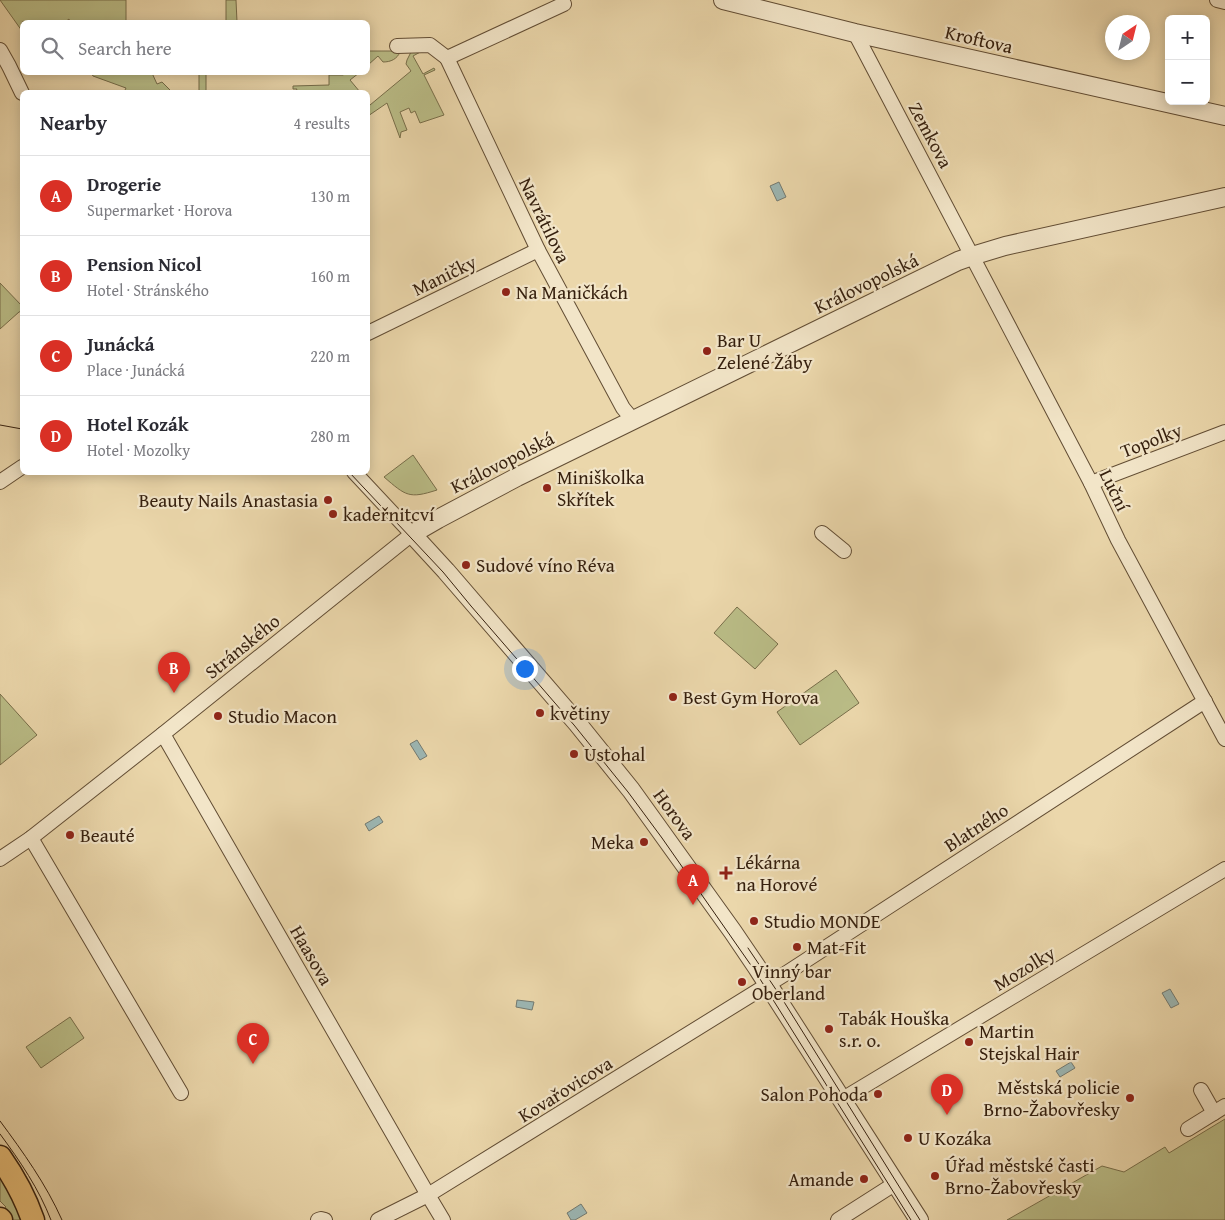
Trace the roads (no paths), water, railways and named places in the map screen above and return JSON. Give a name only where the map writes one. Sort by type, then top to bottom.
[{"type":"highway","points":[[0,1158],[27,1202],[32,1220]]},
{"type":"street","name":"Kroftova","points":[[723,0],[855,33],[1225,116]]},
{"type":"street","points":[[1217,0],[1225,2]]},
{"type":"street","points":[[397,46],[430,45],[447,58],[564,4]]},
{"type":"street","name":"Zemkova","points":[[855,33],[972,256]]},
{"type":"street","points":[[0,50],[21,90]]},
{"type":"street","name":"Navrátilova","points":[[447,58],[538,250],[623,408],[633,420]]},
{"type":"street","name":"Královopolská","points":[[412,534],[518,477],[958,261],[1005,246],[1225,196]]},
{"type":"street","name":"Maničky","points":[[370,332],[538,250]]},
{"type":"street","name":"Luční","points":[[972,256],[1091,483],[1118,540],[1225,739]]},
{"type":"street","name":"Topolky","points":[[1091,483],[1225,432]]},
{"type":"street","points":[[0,482],[20,469]]},
{"type":"street","points":[[357,475],[412,534]]},
{"type":"street","points":[[822,533],[844,551]]},
{"type":"street","name":"Stránského","points":[[0,859],[31,838],[163,734],[412,534]]},
{"type":"street","name":"Horova","points":[[412,534],[577,723],[631,790],[734,932],[919,1220]]},
{"type":"street","name":"Blatného","points":[[768,984],[1205,700]]},
{"type":"street","name":"Haasova","points":[[163,734],[443,1220]]},
{"type":"street","points":[[31,838],[181,1093]]},
{"type":"street","name":"Mozolky","points":[[842,1100],[1225,869]]},
{"type":"street","name":"Kovařovicova","points":[[378,1220],[428,1195],[768,984]]},
{"type":"street","points":[[1188,1129],[1219,1110],[1201,1090]]},
{"type":"street","points":[[838,1220],[896,1183]]},
{"type":"street","points":[[318,1220],[325,1220]]},
{"type":"water","points":[[779,182],[786,197],[777,201],[770,186]]},
{"type":"water","points":[[417,740],[427,756],[420,760],[410,744]]},
{"type":"water","points":[[379,816],[383,822],[369,831],[365,824]]},
{"type":"water","points":[[1170,989],[1179,1004],[1171,1008],[1162,993]]},
{"type":"water","points":[[517,1000],[534,1002],[532,1010],[516,1007]]},
{"type":"water","points":[[1071,1062],[1075,1068],[1060,1077],[1056,1071]]},
{"type":"water","points":[[581,1204],[587,1213],[575,1220],[571,1220],[567,1213]]},
{"type":"tram line","points":[[0,425],[20,429]]},
{"type":"tram line","points":[[352,475],[443,572],[574,725],[628,792],[755,971],[911,1220]]},
{"type":"tram line","points":[[748,948],[781,997],[920,1220]]},
{"type":"tram line","points":[[0,1121],[26,1156],[62,1220]]},
{"type":"tram line","points":[[0,1134],[15,1154],[41,1197],[51,1220]]},
{"type":"place","name":"Na Maničkách","points":[[506,292]]},
{"type":"place","name":"Bar U Zelené Žáby","points":[[707,351]]},
{"type":"place","name":"Miniškolka Skřítek","points":[[547,488]]},
{"type":"place","name":"Beauty Nails Anastasia","points":[[328,500]]},
{"type":"place","name":"kadeřnitcví","points":[[333,514]]},
{"type":"place","name":"Sudové víno Réva","points":[[466,565]]},
{"type":"place","name":"Pension Nicol","points":[[174,693]]},
{"type":"place","name":"Best Gym Horova","points":[[673,697]]},
{"type":"place","name":"květiny","points":[[540,713]]},
{"type":"place","name":"Studio Macon","points":[[218,716]]},
{"type":"place","name":"Ustohal","points":[[574,754]]},
{"type":"place","name":"Beauté","points":[[70,835]]},
{"type":"place","name":"Meka","points":[[644,842]]},
{"type":"place","name":"Lékárna na Horové","points":[[726,873]]},
{"type":"place","name":"Drogerie","points":[[693,905]]},
{"type":"place","name":"Studio MONDE","points":[[754,921]]},
{"type":"place","name":"Mat-Fit","points":[[797,947]]},
{"type":"place","name":"Vinný bar Oberland","points":[[742,982]]},
{"type":"place","name":"Tabák Houška s.r. o.","points":[[829,1029]]},
{"type":"place","name":"Martin Stejskal Hair","points":[[969,1042]]},
{"type":"place","name":"Junácká","points":[[253,1064]]},
{"type":"place","name":"Salon Pohoda","points":[[878,1094]]},
{"type":"place","name":"Městská policie Brno-Žabovřesky","points":[[1130,1098]]},
{"type":"place","name":"Hotel Kozák","points":[[947,1115]]},
{"type":"place","name":"U Kozáka","points":[[908,1138]]},
{"type":"place","name":"Úřad městské časti Brno-Žabovřesky","points":[[935,1176]]},
{"type":"place","name":"Amande","points":[[864,1179]]}]
